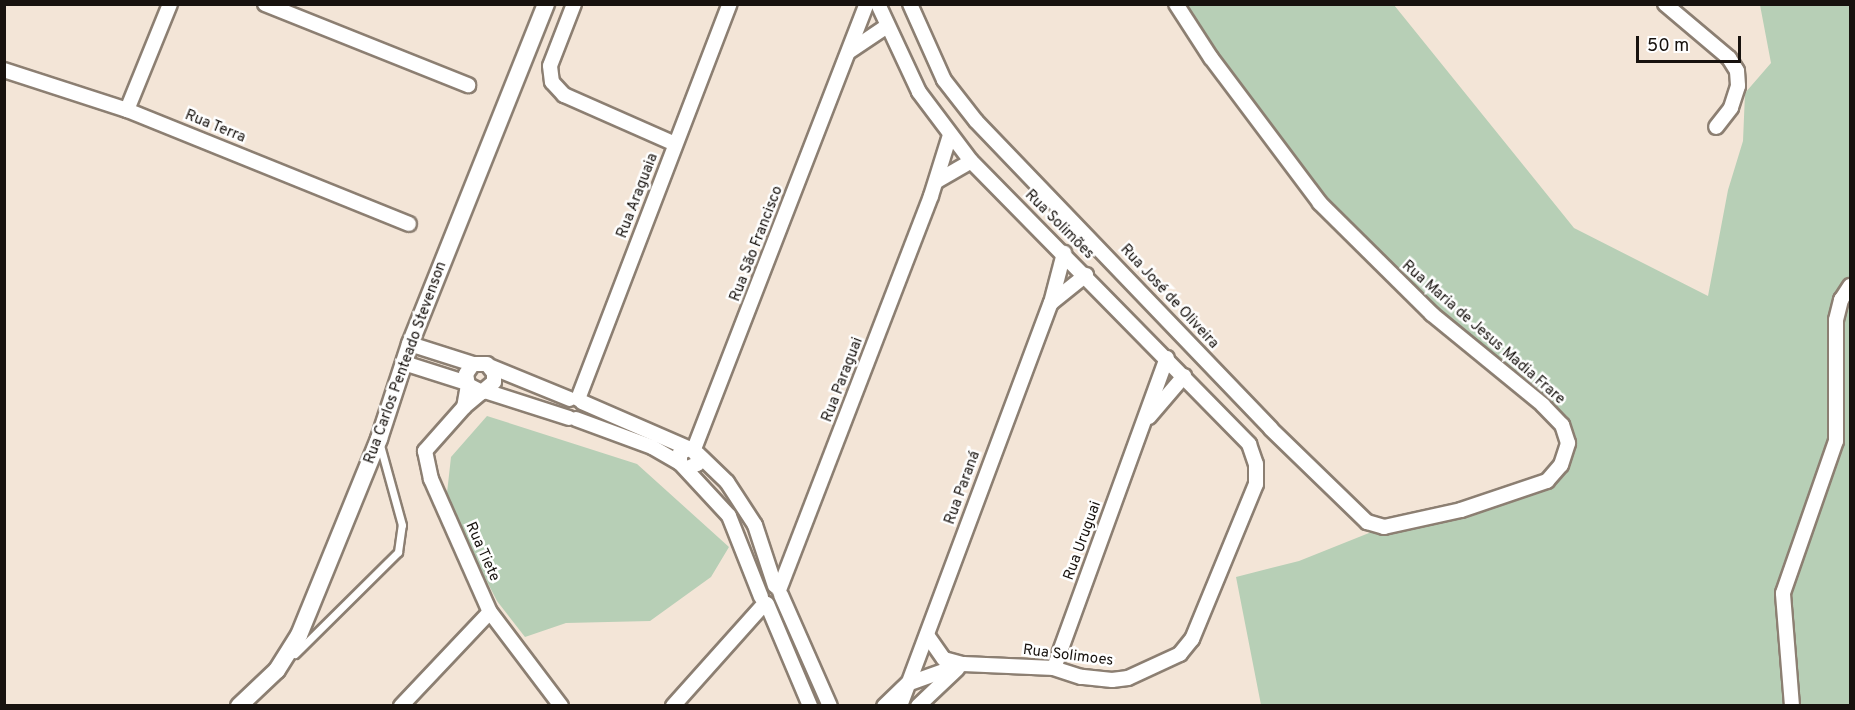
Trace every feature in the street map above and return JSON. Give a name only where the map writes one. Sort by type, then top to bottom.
[{"type":"street","points":[[127,110],[170,4]]},
{"type":"street","points":[[266,4],[468,85]]},
{"type":"street","name":"Rua Carlos Penteado Stevenson","points":[[239,705],[277,670],[299,635],[379,439],[410,344],[546,4]]},
{"type":"street","points":[[574,4],[550,66],[557,90],[675,144]]},
{"type":"street","name":"Rua Araguaia","points":[[573,418],[583,412],[577,400],[730,4]]},
{"type":"street","name":"Rua São Francisco","points":[[684,465],[697,464],[694,450],[867,4]]},
{"type":"street","name":"Rua Solimões","points":[[878,4],[919,92],[971,161],[1086,275],[1249,444],[1256,464],[1256,484],[1191,639]]},
{"type":"street","name":"Rua José de Oliveira","points":[[910,4],[944,80],[976,121],[1270,429],[1367,522],[1384,527],[1461,510]]},
{"type":"street","name":"Rua Maria de Jesus Madia Frare","points":[[1176,4],[1211,58],[1320,203],[1432,314],[1543,405],[1562,425],[1568,443],[1561,465],[1547,481],[1461,510]]},
{"type":"street","points":[[1665,4],[1729,58],[1737,71],[1738,86],[1731,108],[1716,127]]},
{"type":"street","points":[[850,51],[887,27]]},
{"type":"street","name":"Rua Terra","points":[[4,70],[127,110],[409,224]]},
{"type":"street","name":"Rua Paraguai","points":[[778,590],[936,181],[950,135]]},
{"type":"street","points":[[936,181],[971,161]]},
{"type":"street","name":"Rua Paraná","points":[[900,705],[1051,303],[1064,253]]},
{"type":"street","points":[[1051,303],[1086,275]]},
{"type":"street","points":[[1792,705],[1783,593],[1836,441],[1835,329],[1841,300],[1851,286]]},
{"type":"street","points":[[410,344],[473,364],[489,366],[577,400],[694,450],[727,482],[755,525],[778,590],[830,705]]},
{"type":"street","name":"Rua Uruguai","points":[[1054,668],[1167,358]]},
{"type":"street","points":[[404,363],[483,391],[573,418],[652,447],[684,465],[729,516],[810,705]]},
{"type":"street","points":[[465,407],[466,374],[473,364]]},
{"type":"street","points":[[483,391],[495,377],[489,366]]},
{"type":"street","name":"Rua Uruguai","points":[[1142,426],[1184,376]]},
{"type":"street","name":"Rua Tiete","points":[[483,391],[465,407],[425,451],[431,479],[490,612],[561,705]]},
{"type":"street","points":[[673,705],[764,602],[764,588],[778,590]]},
{"type":"street","points":[[401,705],[490,612]]},
{"type":"street","points":[[927,635],[944,659],[963,664]]},
{"type":"street","name":"Rua Solimoes","points":[[907,684],[963,664],[1054,668],[1081,677],[1128,678],[1180,654],[1191,639]]},
{"type":"street","points":[[918,705],[963,664]]},
{"type":"street","name":"Rua Paraná","points":[[884,705],[907,684]]},
{"type":"lane","points":[[277,670],[398,552],[402,525],[379,439]]},
{"type":"green space","points":[[1176,5],[1394,5],[1574,228],[1708,296],[1728,190],[1743,141],[1745,93],[1771,63],[1760,5],[1850,5],[1850,705],[1261,705],[1236,577],[1299,561],[1384,527],[1547,481],[1561,465],[1562,425],[1486,360],[1320,203]]},
{"type":"green space","points":[[487,416],[637,464],[729,547],[711,577],[650,621],[566,623],[525,637],[497,601],[446,502],[451,457]]}]
